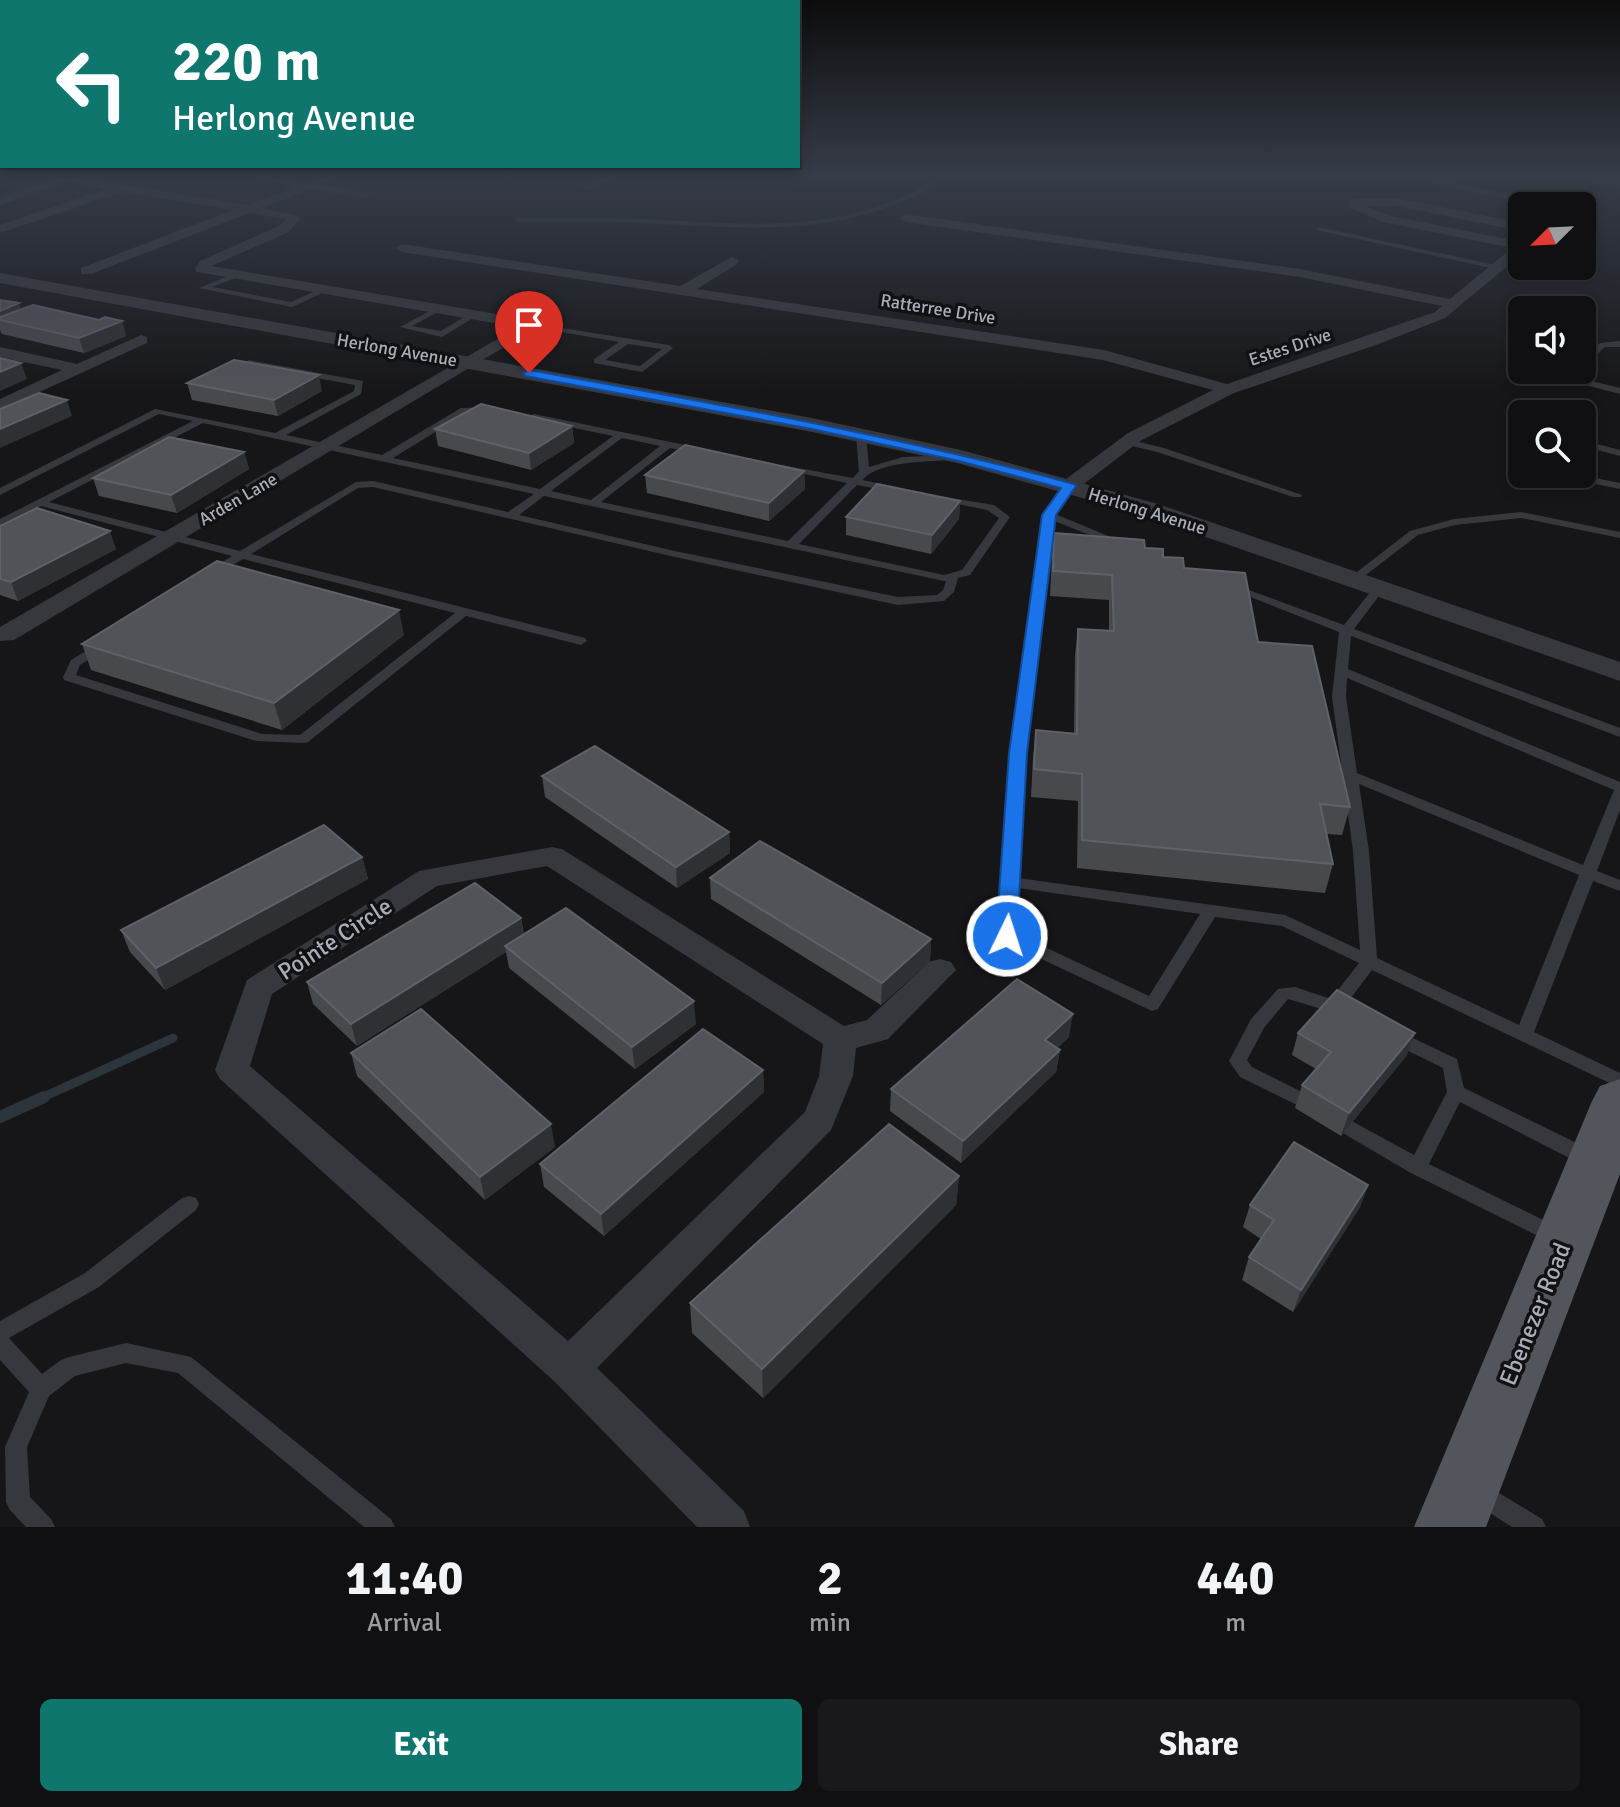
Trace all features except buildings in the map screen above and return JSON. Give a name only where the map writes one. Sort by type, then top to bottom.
[{"type":"main road","name":"Ebenezer Road","points":[[1458,1506],[1620,1101]]},
{"type":"street","points":[[86,271],[146,248]]},
{"type":"street","points":[[239,248],[202,266],[202,269],[533,325]]},
{"type":"street","name":"Ratterree Drive","points":[[404,248],[1104,355],[1228,389]]},
{"type":"street","points":[[1122,248],[1300,273],[1454,304]]},
{"type":"street","points":[[219,257],[259,267],[267,272],[272,281]]},
{"type":"street","name":"Estes Drive","points":[[1069,486],[1127,442],[1228,389],[1405,330],[1440,315],[1508,260]]},
{"type":"street","points":[[684,290],[732,261]]},
{"type":"street","name":"Herlong Avenue","points":[[0,278],[470,362],[961,457],[1149,509],[1620,672]]},
{"type":"street","name":"Arden Lane","points":[[2,636],[533,325]]},
{"type":"street","points":[[0,405],[141,340]]},
{"type":"street","points":[[0,352],[79,369]]},
{"type":"street","name":"Pointe Circle","points":[[728,1527],[569,1368],[232,1070],[258,988],[429,878],[552,856],[840,1039]]},
{"type":"street","points":[[569,1368],[819,1120],[836,1076],[840,1039],[877,1030],[940,970]]},
{"type":"lane","points":[[1408,248],[1500,268]]},
{"type":"lane","points":[[235,275],[203,288],[292,305],[325,290]]},
{"type":"lane","points":[[437,309],[404,327],[442,334],[474,315]]},
{"type":"lane","points":[[533,325],[669,348],[642,369],[597,361],[626,341]]},
{"type":"lane","points":[[1596,352],[1603,345],[1620,344]]},
{"type":"lane","points":[[249,363],[360,383],[358,392],[278,435]]},
{"type":"lane","points":[[1593,384],[1620,391]]},
{"type":"lane","points":[[385,458],[464,410],[477,408],[506,412]]},
{"type":"lane","points":[[0,492],[158,411],[944,578],[966,573],[1005,517],[990,507],[930,496]]},
{"type":"lane","points":[[520,415],[714,453]]},
{"type":"lane","points":[[0,523],[202,420]]},
{"type":"lane","points":[[510,516],[620,435]]},
{"type":"lane","points":[[861,436],[864,472]]},
{"type":"lane","points":[[1127,442],[1297,495]]},
{"type":"lane","points":[[593,503],[668,444]]},
{"type":"lane","points":[[1596,447],[1620,453]]},
{"type":"lane","points":[[791,545],[864,472],[903,460],[961,457]]},
{"type":"lane","points":[[777,466],[900,490]]},
{"type":"lane","points":[[1596,481],[1620,486]]},
{"type":"lane","points":[[201,580],[356,485],[373,484],[898,601],[940,598],[948,592],[953,576]]},
{"type":"lane","points":[[1069,486],[1049,515],[1018,753],[1007,936],[1152,1005],[1211,910]]},
{"type":"lane","points":[[40,503],[581,641]]},
{"type":"lane","points":[[1049,515],[1138,550]]},
{"type":"lane","points":[[1354,579],[1414,533],[1454,522],[1521,515],[1620,535]]},
{"type":"lane","points":[[1212,579],[1345,632],[1620,733]]},
{"type":"lane","points":[[1301,1100],[1246,1072],[1238,1061],[1257,1024],[1284,993],[1295,993],[1342,1010],[1369,962],[1361,851],[1339,697],[1345,632],[1379,588]]},
{"type":"lane","points":[[113,638],[75,663],[69,677],[261,738],[303,739],[464,612]]},
{"type":"lane","points":[[1342,671],[1620,790],[1524,1035]]},
{"type":"lane","points":[[1350,775],[1620,886]]},
{"type":"lane","points":[[1010,882],[1285,921],[1620,1081]]},
{"type":"lane","points":[[1374,1026],[1451,1064],[1456,1092],[1418,1167]]},
{"type":"lane","points":[[1456,1092],[1595,1162]]},
{"type":"lane","points":[[1348,1127],[1418,1167],[1565,1240]]},
{"type":"lane","points":[[0,1332],[92,1280],[189,1204]]},
{"type":"lane","points":[[0,1344],[41,1389]]},
{"type":"lane","points":[[43,1527],[18,1502],[16,1447],[41,1389],[69,1367],[126,1353],[183,1364],[383,1527]]},
{"type":"lane","points":[[1458,1506],[1534,1527]]},
{"type":"waterway","points":[[39,1099],[173,1038]]},
{"type":"waterway","points":[[0,1117],[44,1097]]},
{"type":"route","points":[[529,373],[812,425],[961,457],[1069,486],[1049,515],[1018,753],[1007,936]]}]
